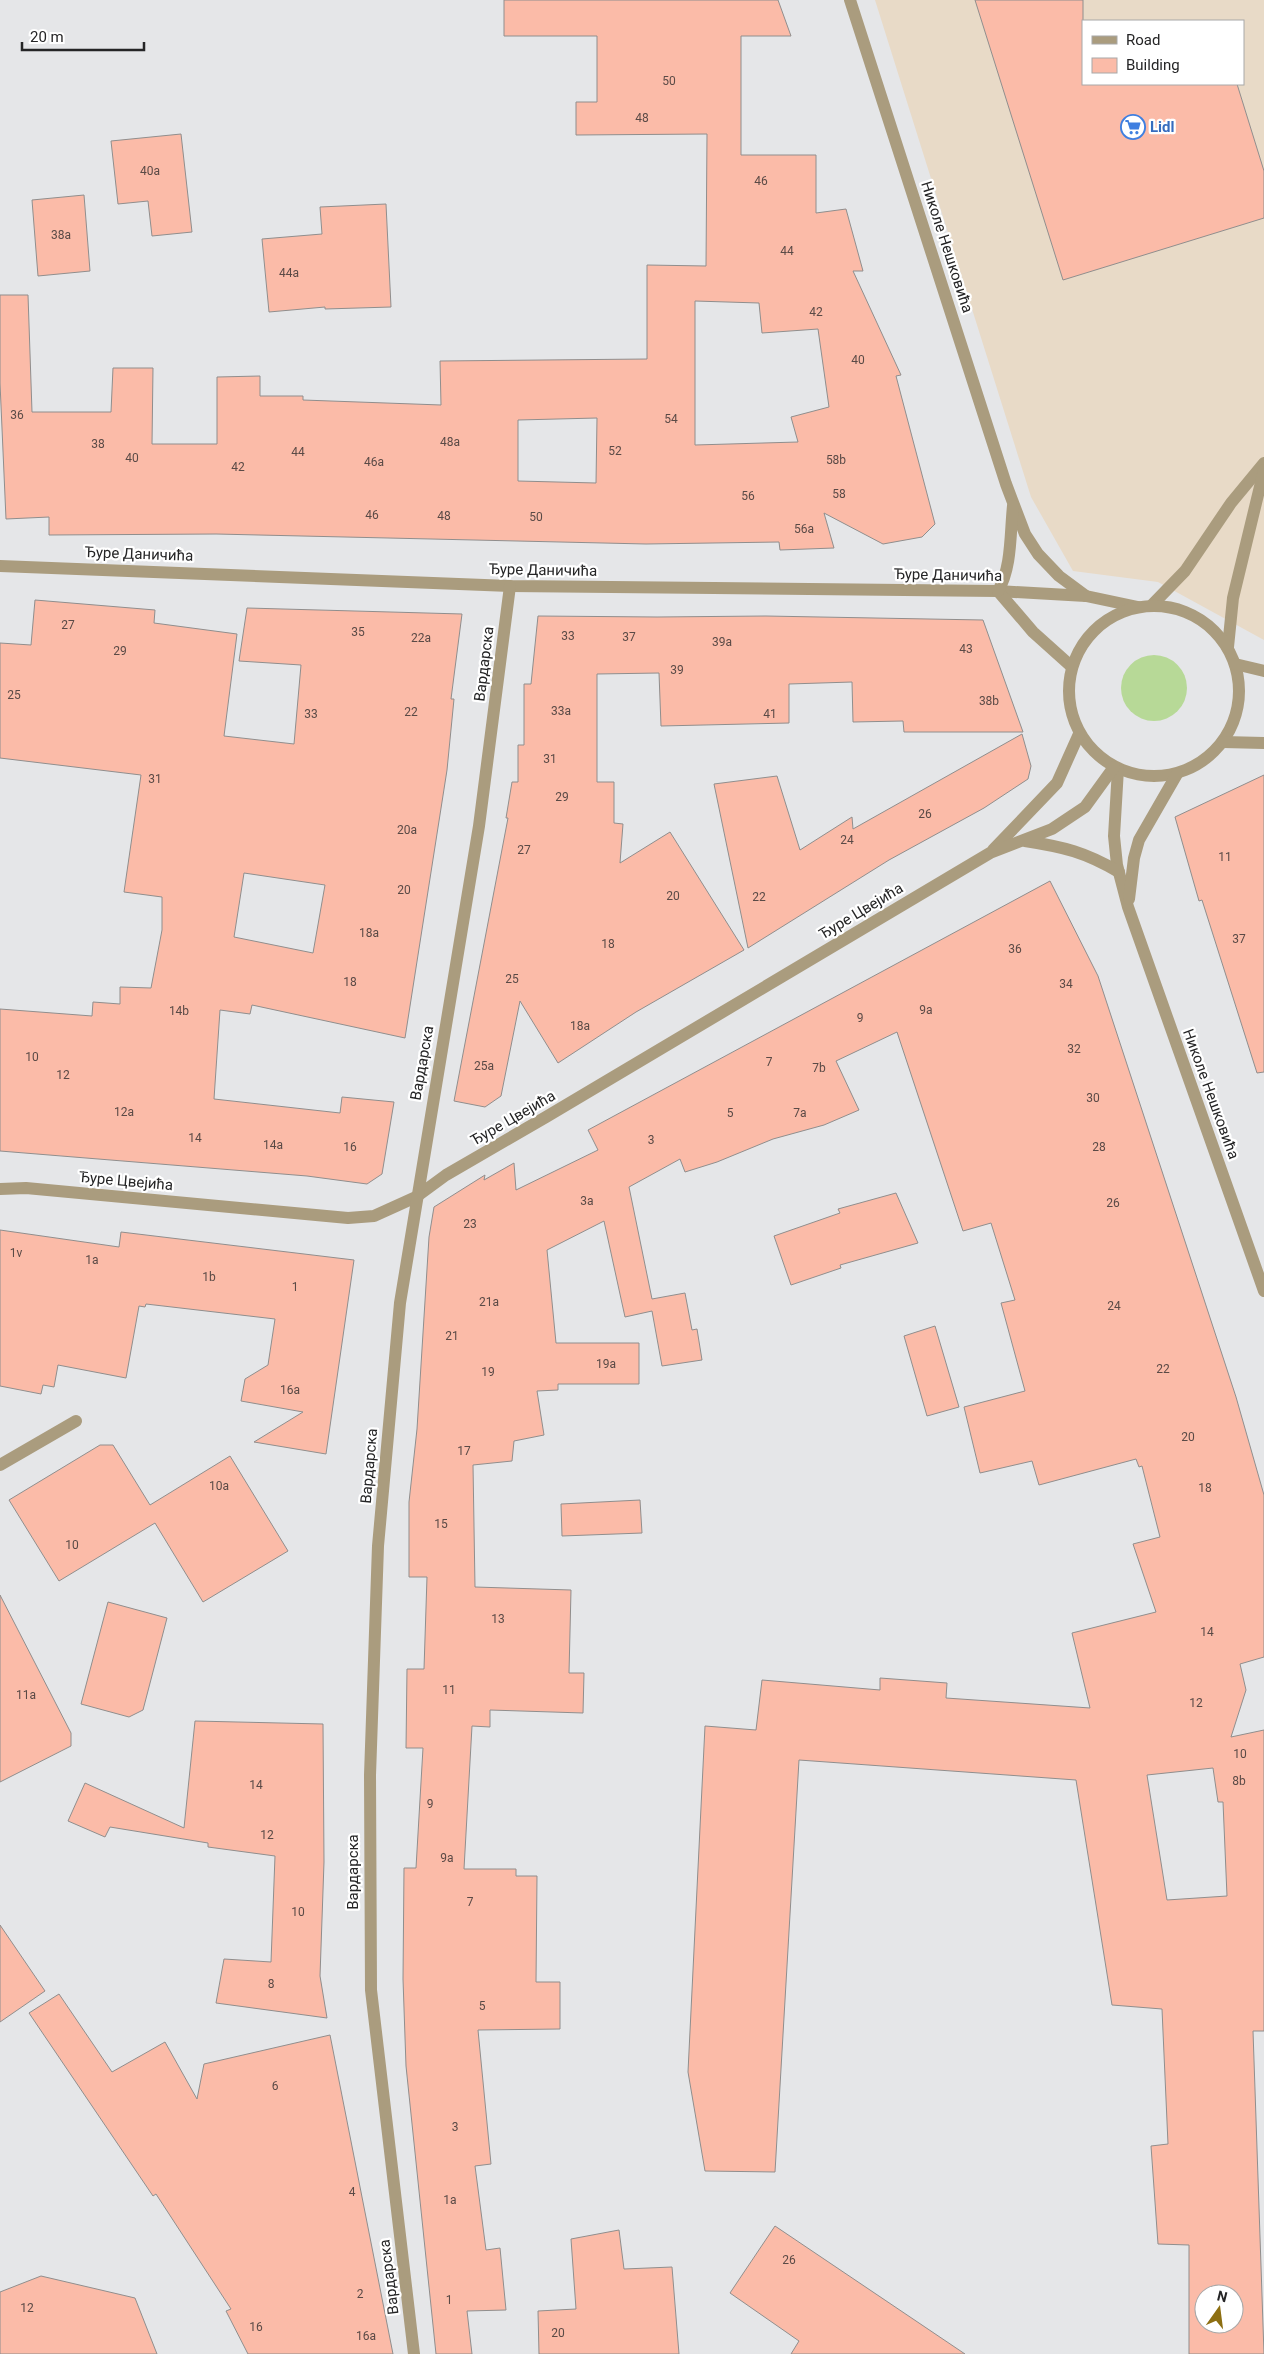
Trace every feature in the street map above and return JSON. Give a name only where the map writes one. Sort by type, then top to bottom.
[{"type":"street","name":"Николе Нешковића","points":[[850,0],[1013,504],[1025,534],[1038,554],[1059,576],[1086,596],[1144,606]]},
{"type":"street","points":[[1144,606],[1185,571],[1231,504],[1264,463]]},
{"type":"street","points":[[1228,647],[1234,598],[1264,470]]},
{"type":"street","name":"Николе Нешковића","points":[[998,591],[1006,571],[1013,504]]},
{"type":"street","name":"Ђуре Даничића","points":[[0,566],[510,586],[998,591],[1086,596]]},
{"type":"street","name":"Вардарска","points":[[414,2354],[371,1990],[369,1884],[378,1546],[400,1303],[416,1197],[479,826],[510,586]]},
{"type":"street","points":[[998,591],[1033,632],[1072,667]]},
{"type":"street","points":[[1144,606],[1174,608],[1195,616],[1213,629],[1228,647],[1236,664],[1239,684],[1239,705],[1233,724],[1223,742],[1210,756],[1194,767],[1177,774],[1137,775],[1116,768],[1094,753],[1079,734],[1071,713],[1068,690],[1072,667],[1083,643],[1091,632],[1113,616],[1144,606]]},
{"type":"street","points":[[1236,664],[1264,671]]},
{"type":"street","name":"Ђуре Цвејића","points":[[990,853],[1057,783],[1079,734]]},
{"type":"street","points":[[1223,742],[1264,743]]},
{"type":"street","name":"Николе Нешковића","points":[[1116,768],[1114,836],[1119,872],[1128,907],[1264,1291]]},
{"type":"street","name":"Ђуре Цвејића","points":[[0,1189],[26,1188],[348,1218],[374,1216],[416,1197],[446,1174],[990,853],[1052,830],[1085,808],[1116,768]]},
{"type":"street","name":"Николе Нешковића","points":[[1128,907],[1134,858],[1139,840],[1177,774]]},
{"type":"street","points":[[1023,840],[1075,850],[1091,856],[1119,872]]},
{"type":"street","points":[[0,1465],[76,1421]]},
{"type":"shaded area","points":[[875,0],[1264,0],[1264,640],[1158,582],[1073,571],[1031,497]]},
{"type":"green space","points":[[1154,655],[1166,658],[1177,665],[1184,676],[1187,688],[1184,700],[1177,711],[1166,718],[1154,721],[1142,718],[1131,711],[1124,700],[1121,688],[1124,676],[1131,665],[1142,658]]},
{"type":"building","points":[[504,0],[778,0],[791,36],[741,36],[741,155],[816,155],[816,213],[846,209],[863,271],[853,271],[901,375],[896,376],[935,524],[922,537],[883,544],[824,513],[834,548],[780,550],[779,542],[646,544],[216,534],[49,535],[49,517],[6,519],[0,383],[0,295],[28,295],[32,412],[111,412],[113,368],[153,368],[152,444],[217,444],[217,377],[260,376],[260,396],[303,396],[303,400],[441,405],[440,361],[647,359],[647,265],[706,266],[707,134],[576,135],[576,102],[597,102],[597,36],[504,36]],"holes":[[[695,301],[759,303],[762,333],[818,329],[829,407],[791,417],[798,442],[695,445]],[[597,418],[596,483],[518,481],[518,420]]]},
{"type":"building","name":"Lidl","points":[[975,0],[1083,0],[1082,85],[1237,85],[1264,171],[1264,218],[1063,280]]},
{"type":"building","points":[[181,134],[192,232],[152,236],[148,201],[118,204],[111,141]]},
{"type":"building","points":[[84,195],[90,271],[38,276],[32,200]]},
{"type":"building","points":[[386,204],[391,307],[325,309],[325,307],[269,312],[262,239],[322,234],[320,207]]},
{"type":"building","points":[[35,600],[155,610],[154,623],[237,634],[224,736],[294,744],[301,665],[239,661],[247,608],[462,614],[451,699],[454,699],[447,770],[405,1038],[252,1005],[250,1014],[220,1010],[214,1099],[340,1113],[342,1097],[394,1102],[382,1174],[367,1184],[307,1176],[0,1151],[0,1009],[92,1016],[93,1002],[120,1004],[120,987],[151,988],[162,930],[162,897],[124,892],[141,775],[0,758],[0,643],[31,645]],"holes":[[[244,873],[325,885],[313,953],[234,937]]]},
{"type":"building","points":[[538,616],[766,616],[983,620],[1023,732],[904,732],[903,721],[853,722],[852,682],[789,684],[789,723],[661,726],[659,673],[597,674],[597,782],[614,782],[614,823],[623,824],[620,863],[670,832],[744,950],[636,1012],[558,1063],[520,1001],[501,1096],[485,1107],[454,1101],[508,818],[506,818],[512,782],[518,782],[518,745],[524,745],[524,684],[531,684]]},
{"type":"building","points":[[1022,734],[1031,766],[1028,779],[984,808],[889,860],[748,948],[714,784],[777,776],[800,850],[852,817],[853,829]]},
{"type":"building","points":[[1264,775],[1264,1072],[1257,1073],[1202,900],[1199,901],[1175,817]]},
{"type":"building","points":[[1050,881],[1098,976],[1236,1397],[1264,1495],[1264,1657],[1240,1664],[1246,1690],[1231,1737],[1264,1730],[1264,2031],[1253,2031],[1264,2354],[1189,2354],[1189,2245],[1158,2244],[1151,2146],[1168,2144],[1162,2009],[1112,2005],[1076,1780],[799,1760],[775,2172],[705,2171],[688,2072],[705,1726],[756,1730],[762,1680],[880,1690],[880,1678],[947,1683],[946,1698],[1090,1708],[1072,1633],[1156,1612],[1133,1544],[1160,1537],[1142,1466],[1139,1467],[1136,1459],[1039,1485],[1032,1461],[980,1473],[964,1407],[1025,1391],[1001,1303],[1015,1300],[991,1223],[963,1231],[897,1032],[836,1061],[859,1110],[824,1125],[773,1139],[717,1162],[685,1172],[680,1159],[629,1187],[652,1299],[685,1293],[692,1330],[697,1329],[702,1360],[662,1366],[652,1311],[625,1317],[604,1221],[547,1250],[556,1343],[639,1343],[639,1384],[558,1384],[558,1390],[537,1391],[544,1435],[514,1441],[512,1461],[473,1465],[475,1587],[571,1590],[569,1673],[584,1673],[583,1713],[490,1710],[490,1727],[472,1726],[464,1869],[516,1869],[516,1876],[537,1876],[536,1982],[560,1982],[560,2029],[478,2030],[491,2164],[475,2166],[486,2250],[500,2248],[506,2310],[467,2311],[472,2354],[436,2354],[406,2066],[403,1979],[404,1868],[416,1868],[423,1748],[406,1748],[407,1669],[424,1669],[427,1577],[409,1577],[409,1502],[417,1429],[429,1237],[434,1207],[485,1175],[484,1180],[514,1163],[516,1190],[598,1150],[588,1130]],"holes":[[[1213,1768],[1218,1802],[1223,1802],[1227,1896],[1167,1900],[1147,1775]]]},
{"type":"building","points":[[896,1193],[918,1243],[840,1265],[841,1268],[791,1285],[774,1236],[840,1213],[838,1209]]},
{"type":"building","points":[[0,1230],[119,1247],[121,1232],[354,1260],[326,1454],[254,1442],[303,1412],[241,1401],[245,1379],[268,1365],[275,1319],[146,1304],[145,1307],[139,1306],[126,1378],[58,1365],[54,1387],[43,1385],[41,1394],[0,1386]]},
{"type":"building","points":[[935,1326],[959,1407],[927,1416],[904,1336]]},
{"type":"building","points":[[100,1445],[113,1445],[150,1505],[230,1456],[288,1551],[203,1602],[155,1523],[59,1581],[9,1500]]},
{"type":"building","points":[[640,1500],[642,1533],[562,1536],[561,1504]]},
{"type":"building","points":[[0,1595],[71,1733],[71,1746],[0,1782]]},
{"type":"building","points":[[108,1602],[167,1618],[143,1710],[129,1717],[81,1704]]},
{"type":"building","points":[[195,1721],[323,1724],[324,1862],[320,1976],[327,2018],[216,2003],[224,1959],[271,1962],[275,1856],[208,1847],[208,1843],[110,1827],[105,1837],[68,1821],[85,1783],[184,1828]]},
{"type":"building","points":[[0,1925],[45,1991],[0,2022]]},
{"type":"building","points":[[59,1994],[112,2072],[165,2042],[197,2099],[204,2064],[330,2035],[393,2354],[248,2354],[226,2311],[231,2309],[156,2194],[153,2196],[29,2013]]},
{"type":"building","points":[[775,2226],[965,2354],[791,2354],[799,2341],[730,2293]]},
{"type":"building","points":[[619,2230],[624,2269],[672,2267],[679,2354],[539,2354],[538,2311],[576,2309],[571,2239]]},
{"type":"building","points":[[41,2276],[135,2298],[157,2354],[0,2354],[0,2292]]},
{"type":"place","name":"Lidl","points":[[1133,127]]}]
